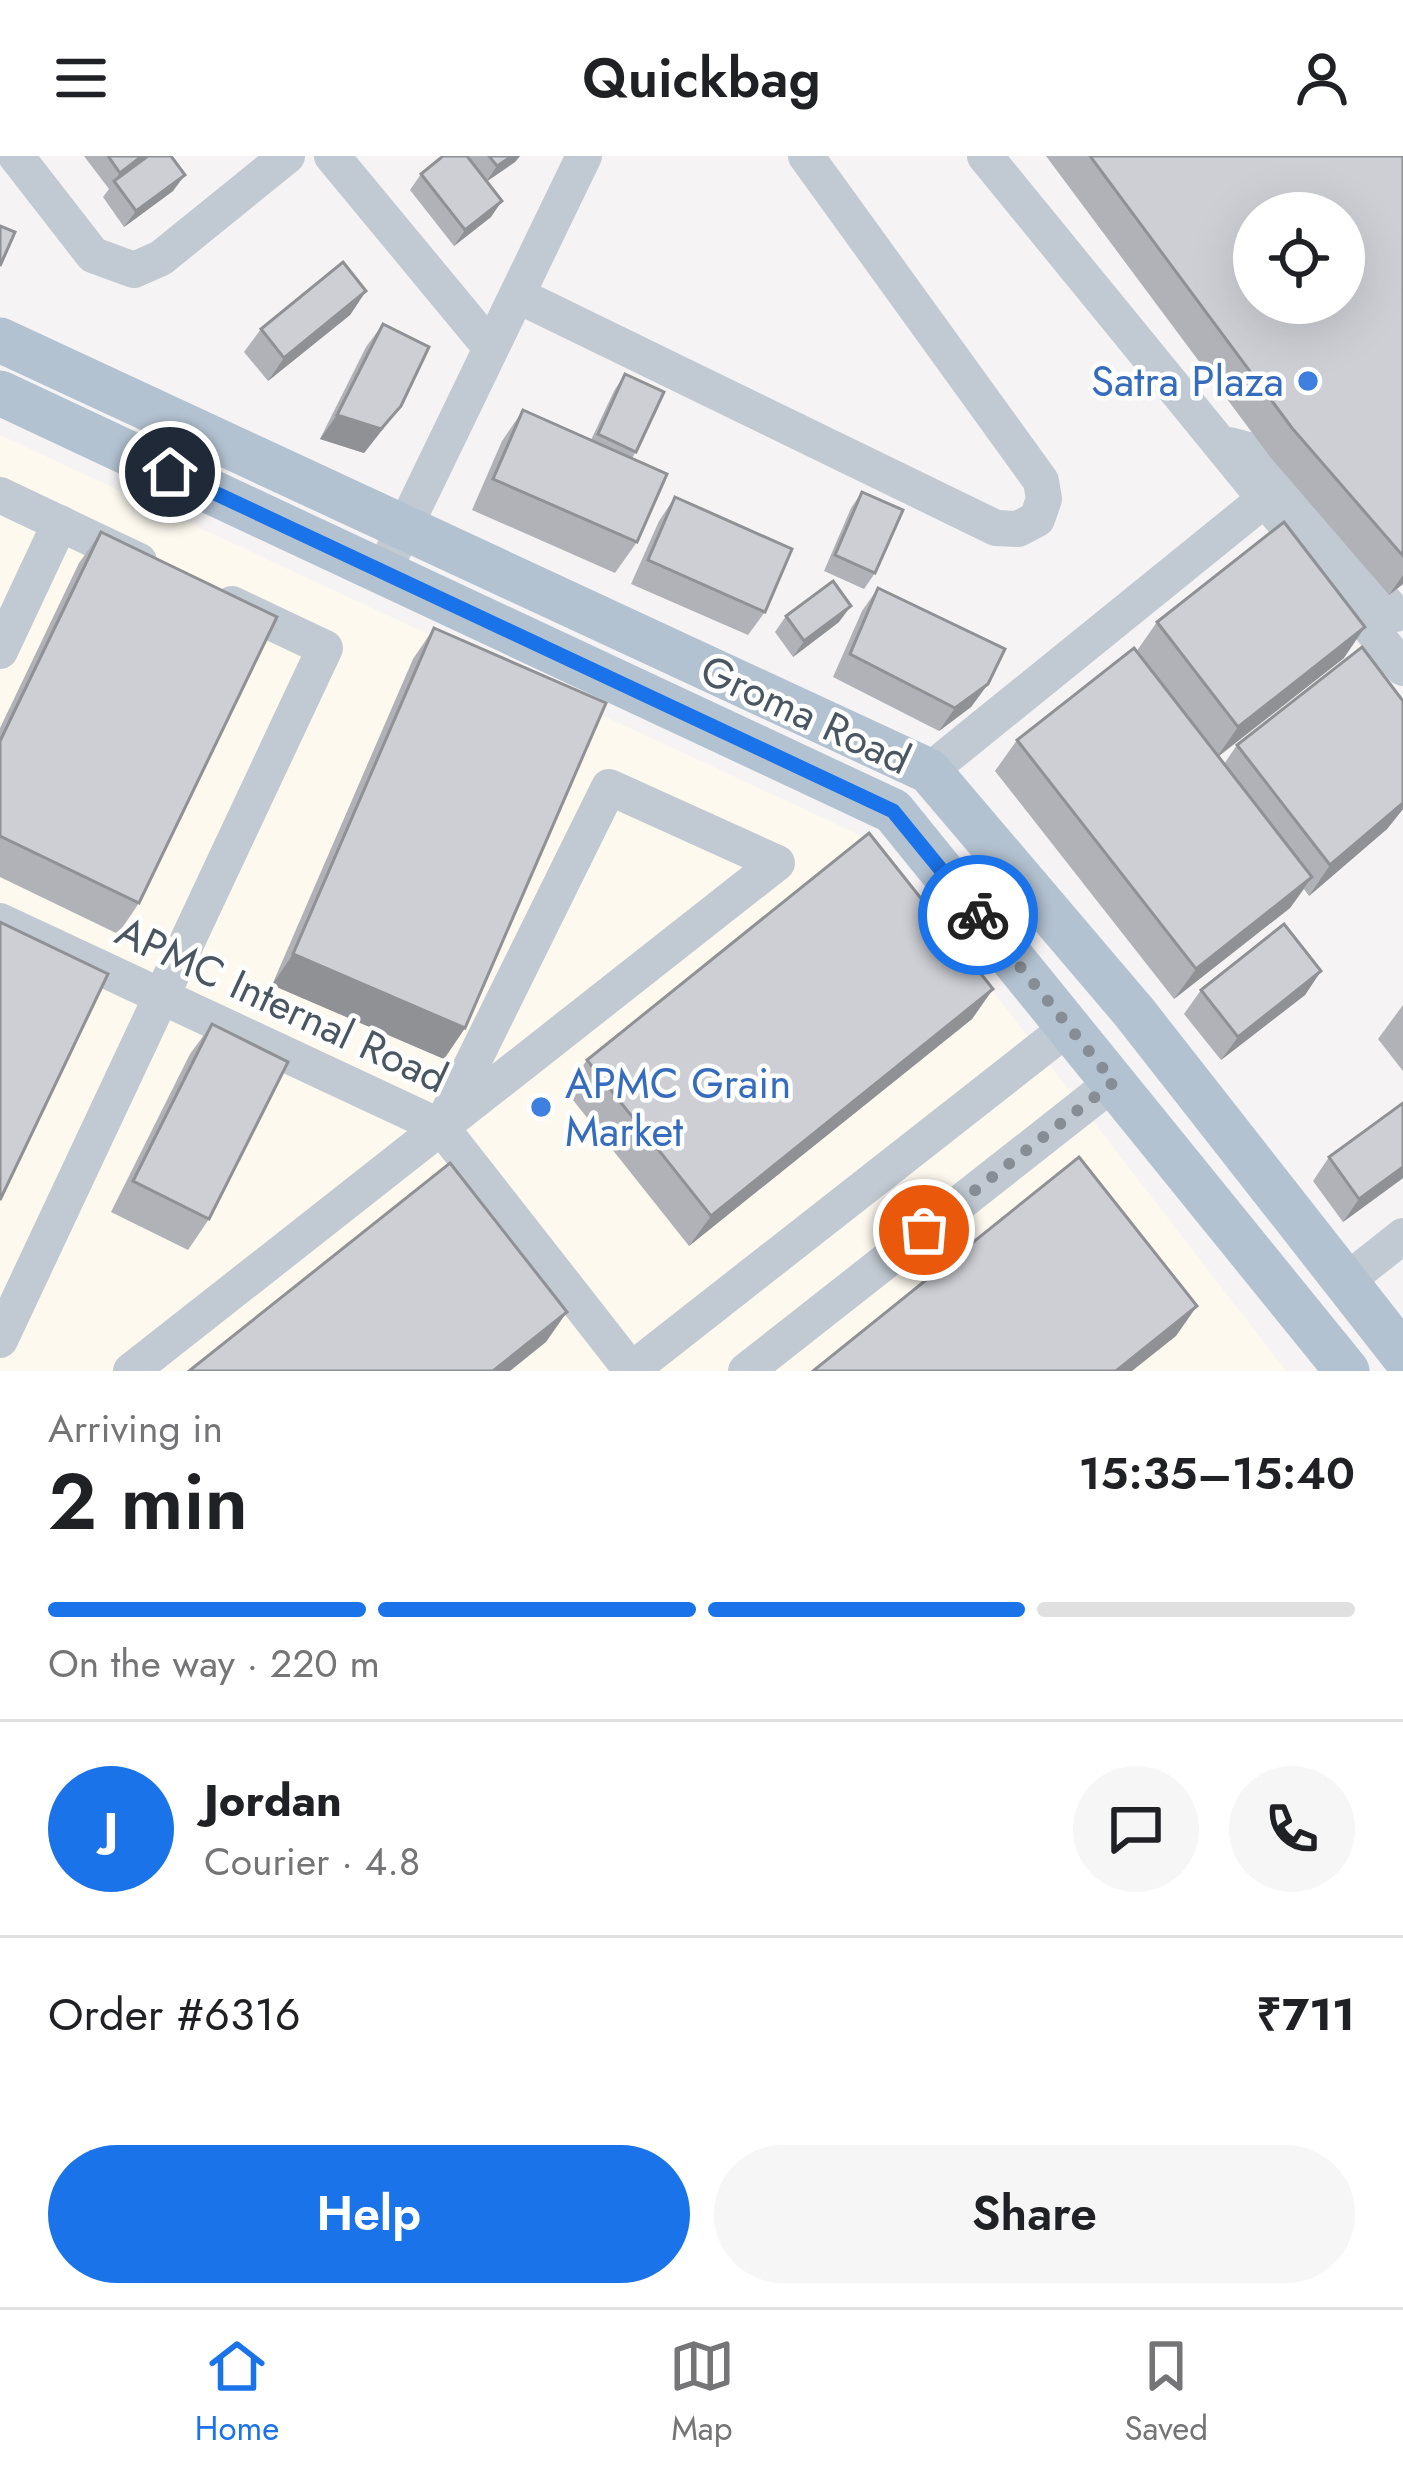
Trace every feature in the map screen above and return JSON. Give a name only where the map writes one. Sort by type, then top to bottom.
[{"type":"main road","name":"Groma Road","points":[[0,340],[929,771],[1134,1012],[1403,1355]]},
{"type":"main road","name":"Groma Road","points":[[0,393],[893,811],[1347,1371]]},
{"type":"main road","points":[[1078,1035],[1134,1012]]},
{"type":"street","points":[[16,156],[93,255],[134,270],[160,258],[287,156]]},
{"type":"street","points":[[332,156],[491,348]]},
{"type":"street","points":[[382,572],[584,156]]},
{"type":"street","points":[[517,295],[996,528],[1018,530],[1036,519],[1044,499],[1041,481],[806,156]]},
{"type":"street","points":[[985,156],[1265,499],[1390,617]]},
{"type":"street","points":[[1222,446],[1243,445],[1259,453],[1390,617],[1403,668]]},
{"type":"street","points":[[0,495],[162,572]]},
{"type":"street","points":[[929,771],[1265,499]]},
{"type":"street","points":[[0,651],[60,524]]},
{"type":"street","points":[[0,1340],[325,648],[202,590]]},
{"type":"street","points":[[131,1371],[777,863],[609,787],[441,1127]]},
{"type":"street","name":"APMC Internal Road","points":[[0,921],[441,1127],[631,1371]]},
{"type":"street","points":[[631,1371],[1078,1035]]},
{"type":"street","points":[[746,1371],[1114,1082]]},
{"type":"street","points":[[1345,1282],[1403,1236]]},
{"type":"shaded area","name":"APMC Grain Market","points":[[0,435],[879,844],[1286,1371],[0,1371]]},
{"type":"building","points":[[108,156],[142,156],[120,173]]},
{"type":"building","points":[[148,156],[171,156],[185,175],[136,211],[114,181]]},
{"type":"building","points":[[443,156],[467,156],[502,201],[465,230],[421,174]]},
{"type":"building","points":[[489,156],[512,156],[497,166]]},
{"type":"building","name":"Satra Plaza","points":[[1090,156],[1403,156],[1403,556],[1292,428]]},
{"type":"building","points":[[0,226],[15,232],[0,266]]},
{"type":"building","points":[[343,262],[366,291],[284,358],[261,329]]},
{"type":"building","points":[[383,324],[429,347],[401,406],[381,429],[337,415]]},
{"type":"building","points":[[625,374],[664,392],[636,452],[598,434]]},
{"type":"building","points":[[523,410],[667,474],[637,542],[493,479]]},
{"type":"building","points":[[862,492],[903,510],[875,573],[835,555]]},
{"type":"building","points":[[675,497],[792,549],[765,612],[648,560]]},
{"type":"building","points":[[1284,522],[1365,627],[1238,727],[1157,622]]},
{"type":"building","points":[[101,532],[277,617],[139,903],[0,836],[0,741]]},
{"type":"building","points":[[833,581],[851,606],[804,641],[786,616]]},
{"type":"building","points":[[878,588],[1005,649],[988,684],[955,708],[850,654]]},
{"type":"building","points":[[434,628],[606,703],[465,1028],[293,954]]},
{"type":"building","points":[[1362,647],[1403,701],[1403,803],[1330,865],[1237,745]]},
{"type":"building","points":[[1134,648],[1312,877],[1196,969],[1017,740]]},
{"type":"building","points":[[869,833],[993,989],[711,1216],[587,1060]]},
{"type":"building","points":[[0,922],[108,974],[0,1200]]},
{"type":"building","points":[[1284,924],[1321,971],[1238,1037],[1201,990]]},
{"type":"building","points":[[212,1024],[288,1062],[209,1219],[133,1181]]},
{"type":"building","points":[[1403,1103],[1403,1167],[1359,1199],[1329,1157]]},
{"type":"building","points":[[1079,1157],[1197,1306],[1116,1371],[813,1371]]},
{"type":"building","points":[[450,1163],[567,1312],[493,1371],[189,1371]]},
{"type":"way so far","points":[[924,1230],[1114,1082],[978,915]]},
{"type":"place","name":"Satra Plaza","points":[[1308,381]]},
{"type":"place","name":"APMC Grain Market","points":[[541,1107]]},
{"type":"route","points":[[170,472],[893,811],[978,915]]}]
